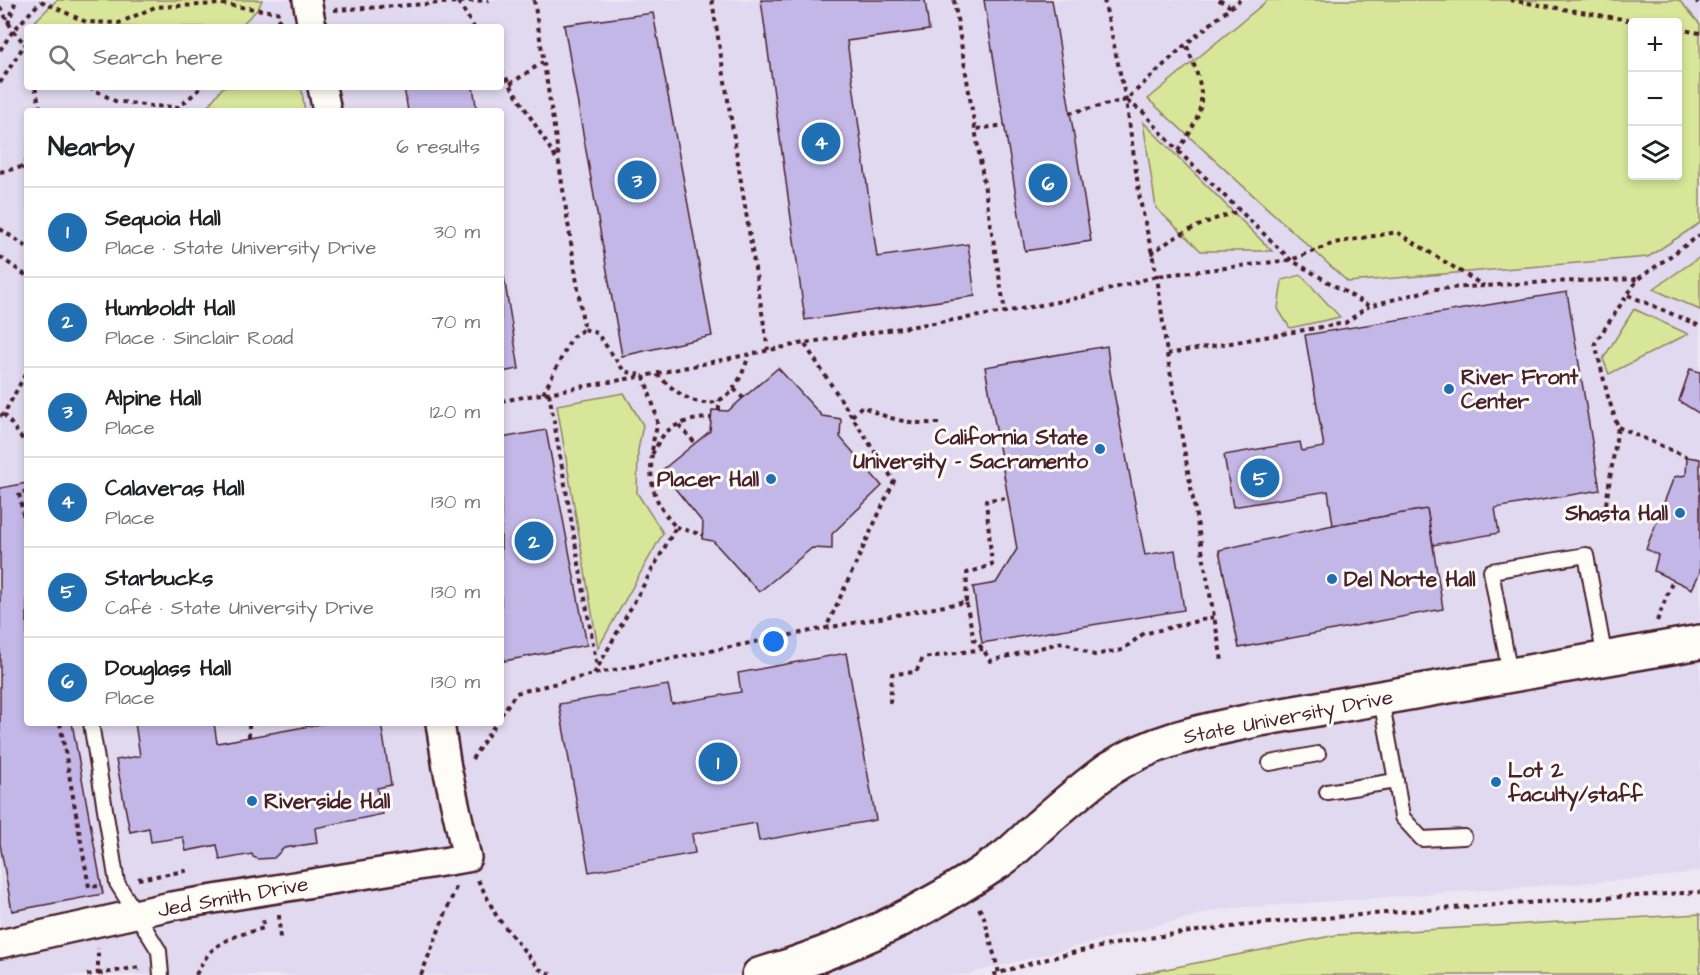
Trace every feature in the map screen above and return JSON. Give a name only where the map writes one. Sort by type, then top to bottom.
[{"type":"street","points":[[323,90],[326,108]]},
{"type":"street","name":"State University Drive","points":[[759,975],[865,938],[929,904],[1003,859],[1043,823],[1110,769],[1155,746],[1194,733],[1260,719],[1700,642]]},
{"type":"street","points":[[440,726],[447,768],[467,858]]},
{"type":"street","name":"Jed Smith Drive","points":[[0,944],[189,903],[467,858]]},
{"type":"lane","points":[[1510,675],[1491,571],[1586,555],[1605,659]]},
{"type":"lane","points":[[1381,699],[1402,817],[1422,839],[1464,837]]},
{"type":"lane","points":[[91,726],[117,883],[159,951],[160,975]]},
{"type":"lane","points":[[1270,763],[1318,754]]},
{"type":"lane","points":[[1327,792],[1396,781]]},
{"type":"path","points":[[8,24],[16,0]]},
{"type":"path","points":[[0,50],[13,31],[41,0],[86,22],[120,23],[155,7],[221,4],[285,14],[273,24]]},
{"type":"path","points":[[309,13],[489,0]]},
{"type":"path","points":[[534,0],[584,329]]},
{"type":"path","points":[[712,0],[768,350]]},
{"type":"path","points":[[954,0],[977,129],[1005,312]]},
{"type":"path","points":[[1104,0],[1126,100],[1140,200],[1157,276],[1167,354],[1221,661]]},
{"type":"path","points":[[1219,0],[1231,7]]},
{"type":"path","points":[[1069,113],[1126,100],[1186,44],[1240,0]]},
{"type":"path","points":[[1510,0],[1628,20]]},
{"type":"path","points":[[1695,0],[1700,5]]},
{"type":"path","points":[[458,2],[472,24]]},
{"type":"path","points":[[0,7],[8,24],[24,43]]},
{"type":"path","points":[[1682,30],[1700,33]]},
{"type":"path","points":[[1178,151],[1193,128],[1201,106],[1201,82],[1186,44]]},
{"type":"path","points":[[0,82],[24,48]]},
{"type":"path","points":[[510,84],[543,62]]},
{"type":"path","points":[[504,75],[559,163]]},
{"type":"path","points":[[36,90],[40,108]]},
{"type":"path","points":[[95,90],[115,101],[146,108]]},
{"type":"path","points":[[179,108],[199,90]]},
{"type":"path","points":[[1126,100],[1143,112],[1178,151],[1291,260],[1369,306]]},
{"type":"path","points":[[977,129],[1005,125]]},
{"type":"path","points":[[0,171],[22,167],[24,164]]},
{"type":"path","points":[[1151,254],[1171,239],[1213,219],[1240,211]]},
{"type":"path","points":[[0,229],[24,245]]},
{"type":"path","points":[[504,401],[644,376],[804,343],[1005,312],[1082,297],[1157,276],[1291,260],[1334,243],[1397,232],[1484,286]]},
{"type":"path","points":[[1606,504],[1618,427],[1595,343],[1638,279],[1700,235]]},
{"type":"path","points":[[0,257],[24,274]]},
{"type":"path","points":[[1167,354],[1345,323],[1369,306],[1434,290],[1638,279]]},
{"type":"path","points":[[1628,295],[1700,326]]},
{"type":"path","points":[[584,329],[597,333],[624,371],[644,376]]},
{"type":"path","points":[[543,394],[572,337],[584,329]]},
{"type":"path","points":[[804,343],[894,481],[826,628]]},
{"type":"path","points":[[656,373],[672,390],[692,402],[710,402],[719,400],[734,389],[743,374],[748,354]]},
{"type":"path","points":[[24,376],[2,415],[24,441]]},
{"type":"path","points":[[644,376],[657,424],[651,473],[654,496],[665,515],[676,527],[703,535]]},
{"type":"path","points":[[734,389],[743,398]]},
{"type":"path","points":[[549,393],[597,667]]},
{"type":"path","points":[[719,400],[719,410]]},
{"type":"path","points":[[852,416],[862,406],[882,416],[913,424],[939,423]]},
{"type":"path","points":[[652,455],[665,434],[679,425],[699,418],[711,418]]},
{"type":"path","points":[[679,425],[695,443]]},
{"type":"path","points":[[1618,427],[1687,457]]},
{"type":"path","points":[[24,492],[19,493],[24,520]]},
{"type":"path","points":[[1008,498],[986,500],[992,565],[967,573],[966,602],[974,640],[990,661],[1063,642],[1094,655],[1122,650],[1143,634],[1214,617]]},
{"type":"path","points":[[594,674],[676,527]]},
{"type":"path","points":[[1654,627],[1673,580]]},
{"type":"path","points":[[504,711],[516,693],[594,674],[966,602]]},
{"type":"path","points":[[890,703],[892,674],[916,672],[923,658],[983,649]]},
{"type":"path","points":[[61,726],[89,887]]},
{"type":"path","points":[[249,726],[249,737]]},
{"type":"path","points":[[468,765],[494,726]]},
{"type":"path","points":[[421,975],[467,858]]},
{"type":"path","points":[[467,858],[497,917],[539,969],[553,975]]},
{"type":"path","points":[[993,975],[1108,944],[1236,925],[1515,903],[1700,892]]},
{"type":"path","points":[[984,916],[999,973]]},
{"type":"path","points":[[196,975],[202,962],[213,948],[231,937],[264,928]]},
{"type":"path","points":[[98,974],[98,946],[107,946]]},
{"type":"path","points":[[87,975],[139,968],[140,975]]},
{"type":"shaded area","name":"California State University - Sacramento","points":[[0,0],[1700,0],[1700,870],[1663,877],[1221,909],[964,975],[0,975]]},
{"type":"green space","points":[[57,0],[262,0],[258,9],[242,24],[32,24]]},
{"type":"green space","points":[[1268,0],[1679,0],[1700,24],[1700,223],[1648,257],[1348,282],[1148,99]]},
{"type":"green space","points":[[221,90],[302,90],[304,108],[206,108]]},
{"type":"green space","points":[[1143,122],[1272,251],[1201,251],[1156,208]]},
{"type":"green space","points":[[1700,257],[1700,310],[1653,289]]},
{"type":"green space","points":[[1301,275],[1340,317],[1290,328],[1278,309],[1282,280]]},
{"type":"green space","points":[[1634,309],[1688,334],[1609,374],[1603,359]]},
{"type":"green space","points":[[624,393],[643,425],[638,450],[637,493],[663,533],[598,648],[557,405]]},
{"type":"green space","points":[[1700,914],[1700,975],[1136,975],[1336,935]]},
{"type":"building","points":[[761,0],[925,0],[929,30],[847,41],[877,257],[968,244],[975,296],[805,320]]},
{"type":"building","points":[[984,0],[1052,0],[1091,241],[1025,251]]},
{"type":"building","points":[[653,13],[712,336],[622,356],[564,25]]},
{"type":"building","points":[[404,90],[474,90],[476,108],[408,108]]},
{"type":"building","points":[[504,276],[519,369],[504,372]]},
{"type":"building","name":"River Front Center","points":[[1567,292],[1600,490],[1495,508],[1499,533],[1433,545],[1427,509],[1333,525],[1328,491],[1233,507],[1224,455],[1300,442],[1302,451],[1324,447],[1305,335]]},
{"type":"building","points":[[1107,346],[1145,555],[1175,550],[1184,610],[982,643],[973,587],[996,583],[1017,549],[985,367]]},
{"type":"building","name":"Placer Hall","points":[[778,368],[822,416],[841,419],[840,437],[882,486],[832,534],[832,549],[812,548],[759,592],[713,541],[702,539],[703,523],[661,471],[710,431],[712,410],[728,411]]},
{"type":"building","points":[[1690,369],[1700,372],[1700,414],[1679,401]]},
{"type":"building","points":[[546,430],[587,645],[504,661],[504,437]]},
{"type":"building","name":"Shasta Hall","points":[[1687,457],[1700,459],[1700,572],[1692,589],[1654,571],[1658,555],[1646,549],[1674,477],[1686,475]]},
{"type":"building","points":[[24,484],[24,726],[73,726],[103,894],[12,911],[0,844],[0,488]]},
{"type":"building","name":"Del Norte Hall","points":[[1427,509],[1443,609],[1239,648],[1219,550],[1333,525]]},
{"type":"building","points":[[846,653],[876,820],[759,841],[756,823],[692,834],[695,853],[589,872],[559,704],[668,685],[672,704],[741,692],[738,673]]},
{"type":"building","name":"Riverside Hall","points":[[135,726],[214,726],[217,743],[310,726],[381,726],[391,785],[377,788],[383,814],[315,828],[317,843],[284,848],[274,858],[258,859],[252,854],[220,860],[217,845],[186,851],[183,837],[151,842],[149,828],[130,832],[116,760],[140,756]]},
{"type":"place","name":"Calaveras Hall","points":[[821,142]]},
{"type":"place","name":"Alpine Hall","points":[[637,180]]},
{"type":"place","name":"Douglass Hall","points":[[1048,183]]},
{"type":"place","name":"River Front Center","points":[[1449,389]]},
{"type":"place","name":"California State University - Sacramento","points":[[1100,449]]},
{"type":"place","name":"Starbucks","points":[[1260,478]]},
{"type":"place","name":"Placer Hall","points":[[771,479]]},
{"type":"place","name":"Shasta Hall","points":[[1680,513]]},
{"type":"place","name":"Humboldt Hall","points":[[534,541]]},
{"type":"place","name":"Del Norte Hall","points":[[1332,579]]},
{"type":"place","name":"Sequoia Hall","points":[[718,762]]},
{"type":"place","name":"Lot 2 faculty/staff","points":[[1496,782]]},
{"type":"place","name":"Riverside Hall","points":[[252,801]]}]
